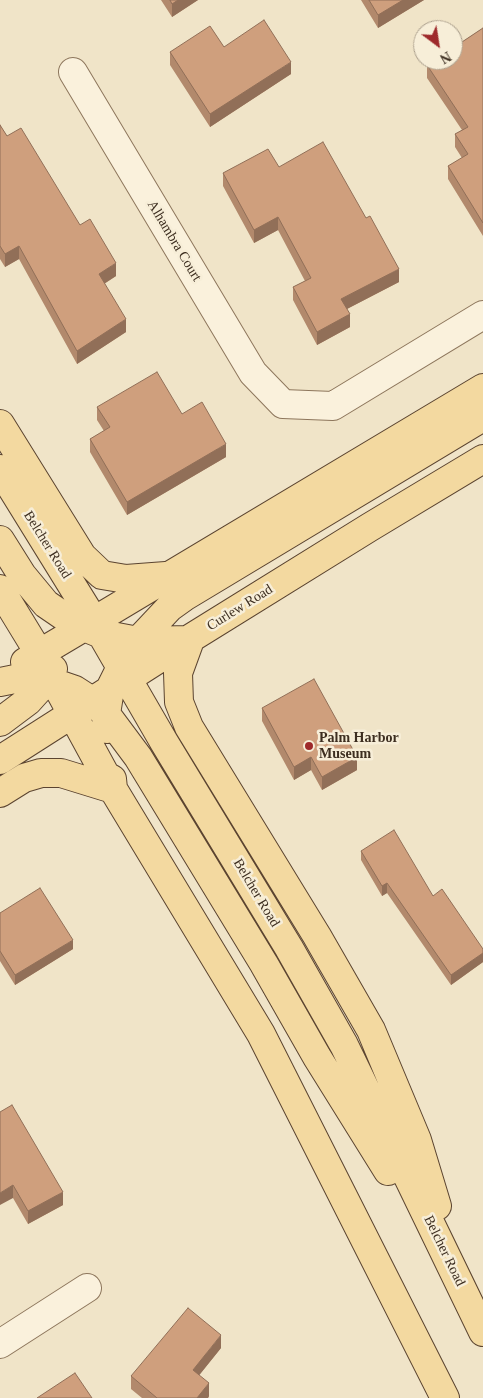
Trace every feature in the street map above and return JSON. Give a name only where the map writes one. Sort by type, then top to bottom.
[{"type":"main road","points":[[0,722],[28,701],[82,628],[483,388]]},
{"type":"main road","points":[[460,1284],[316,1057],[264,964],[138,757],[105,694],[138,641],[170,607],[483,417]]},
{"type":"main road","points":[[0,424],[82,556],[102,575],[126,579],[170,576]]},
{"type":"main road","name":"Curlew Road","points":[[0,760],[370,527],[483,459]]},
{"type":"main road","name":"Belcher Road","points":[[0,469],[62,569],[105,694],[113,789],[261,1034],[445,1398]]},
{"type":"main road","points":[[0,540],[22,575],[46,604],[82,628],[138,641],[190,640],[178,674],[179,702],[189,727],[317,936],[371,1030],[417,1140],[460,1284]]},
{"type":"main road","name":"Belcher Road","points":[[0,589],[48,673],[105,694],[164,742],[289,948],[344,1045],[483,1332]]},
{"type":"main road","points":[[0,677],[48,673]]},
{"type":"main road","points":[[0,682],[48,673]]},
{"type":"main road","points":[[0,794],[24,778],[41,773],[61,773],[113,789]]},
{"type":"street","name":"Alhambra Court","points":[[73,72],[253,373],[283,404],[333,406],[483,315]]},
{"type":"street","points":[[0,1344],[87,1288]]},
{"type":"building","points":[[170,0],[178,0],[172,4]]},
{"type":"building","points":[[369,0],[403,0],[378,15]]},
{"type":"building","points":[[264,20],[291,62],[210,114],[170,52],[210,26],[224,47]]},
{"type":"building","points":[[483,28],[483,223],[448,166],[468,154],[455,134],[468,127],[430,70],[463,70],[463,41]]},
{"type":"building","points":[[0,125],[7,136],[21,128],[80,225],[90,219],[116,263],[99,274],[126,319],[77,351],[19,246],[5,254],[0,246]]},
{"type":"building","points":[[323,142],[366,218],[370,216],[399,269],[341,299],[350,314],[317,332],[293,287],[311,278],[278,217],[254,230],[223,173],[268,149],[279,167]]},
{"type":"building","points":[[157,372],[182,414],[202,402],[226,444],[127,502],[90,439],[110,427],[97,407]]},
{"type":"building","name":"Palm Harbor Museum","points":[[314,679],[357,757],[322,777],[311,757],[294,767],[262,708]]},
{"type":"building","points":[[394,830],[433,896],[442,889],[483,949],[483,953],[451,975],[387,883],[382,886],[361,851]]},
{"type":"building","points":[[40,888],[73,940],[15,975],[0,951],[0,913]]},
{"type":"building","points":[[12,1105],[63,1192],[28,1211],[13,1185],[0,1193],[0,1112]]},
{"type":"building","points":[[188,1308],[221,1335],[193,1370],[209,1383],[197,1398],[157,1398],[131,1376]]},
{"type":"building","points":[[75,1373],[92,1398],[37,1398]]},
{"type":"place","name":"Palm Harbor Museum","points":[[309,746]]}]
